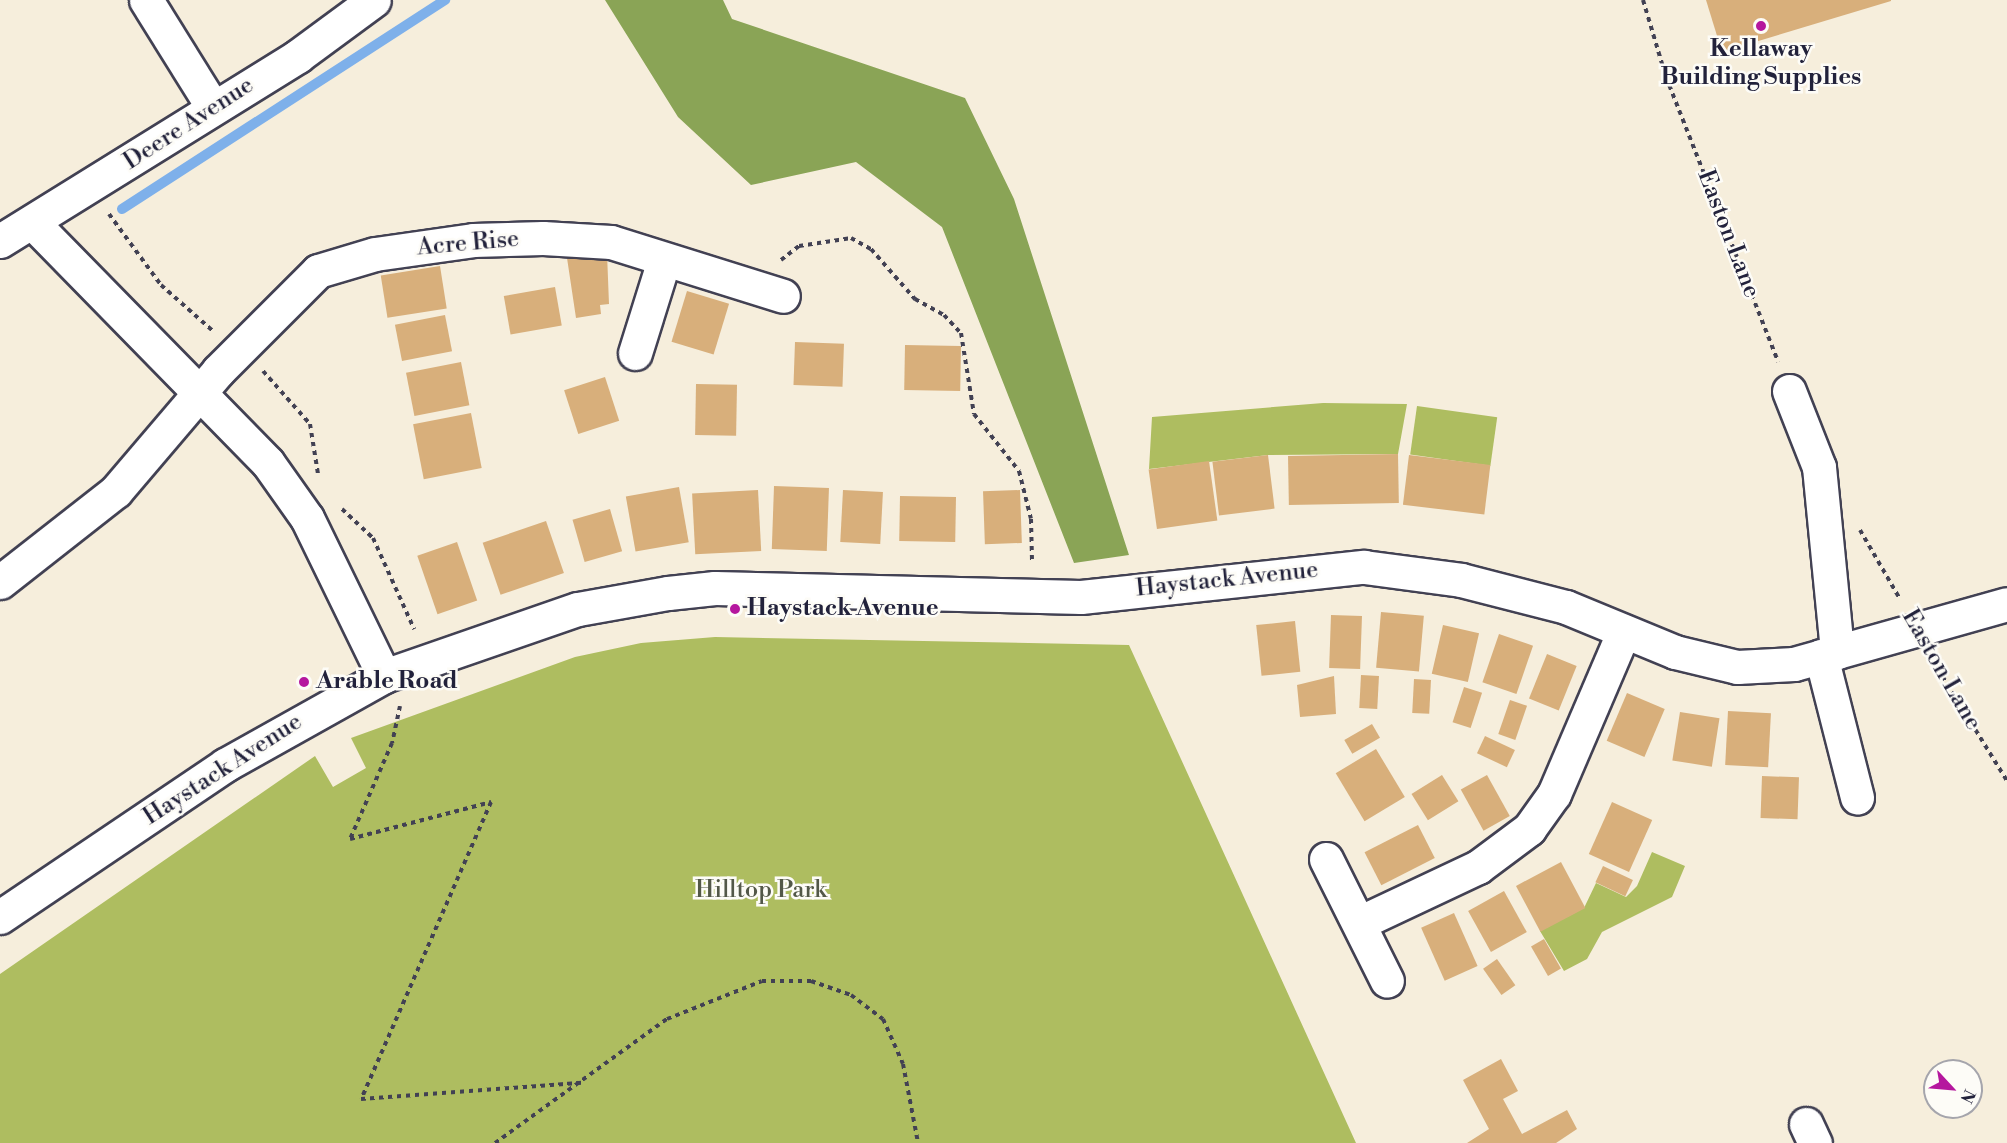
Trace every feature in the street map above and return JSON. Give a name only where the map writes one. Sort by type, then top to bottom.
[{"type":"street","points":[[147,0],[213,106]]},
{"type":"street","name":"Deere Avenue","points":[[0,241],[34,224],[213,106],[298,56],[374,0]]},
{"type":"street","points":[[34,224],[268,463],[307,518],[384,676]]},
{"type":"street","name":"Acre Rise","points":[[0,582],[68,534],[116,490],[296,288],[318,271],[375,254],[473,240],[543,238],[611,242],[769,291]]},
{"type":"street","points":[[635,353],[664,260]]},
{"type":"street","points":[[1789,391],[1819,467],[1829,654],[1857,797]]},
{"type":"street","name":"Haystack Avenue","points":[[0,918],[225,765],[384,676],[578,609],[668,593],[715,588],[1080,597],[1364,567],[1461,580],[1566,607],[1675,652],[1737,667],[1794,664],[1915,627],[2007,604]]},
{"type":"street","points":[[1359,923],[1437,890],[1529,829],[1554,794],[1624,631]]},
{"type":"street","points":[[1326,859],[1387,981]]},
{"type":"path","name":"Easton Lane","points":[[1643,0],[1666,77],[1789,391]]},
{"type":"path","points":[[769,291],[799,246],[851,238],[871,249],[915,299],[950,321],[961,333],[974,414],[1019,471],[1031,519],[1032,595]]},
{"type":"path","name":"Easton Lane","points":[[1854,519],[2007,781]]},
{"type":"path","points":[[401,705],[392,742],[350,839],[490,802],[361,1099],[581,1083]]},
{"type":"path","points":[[495,1143],[667,1019],[713,996],[762,981],[811,981],[850,995],[884,1019],[903,1065],[918,1143]]},
{"type":"green space","points":[[605,0],[723,0],[732,19],[965,98],[1014,199],[1129,555],[1074,563],[942,227],[856,162],[751,185],[678,117]]},
{"type":"green space","points":[[1323,403],[1407,404],[1398,454],[1268,455],[1149,469],[1152,417]]},
{"type":"green space","points":[[1417,406],[1497,417],[1490,466],[1410,455]]},
{"type":"green space","name":"Hilltop Park","points":[[715,637],[1129,645],[1356,1143],[0,1143],[0,974],[315,756],[333,787],[366,768],[351,738],[575,657],[641,643]]},
{"type":"green space","points":[[1652,852],[1685,866],[1672,897],[1602,932],[1587,959],[1564,971],[1540,931],[1584,908],[1596,883],[1626,897],[1637,886]]},
{"type":"building","name":"Kellaway Building Supplies","points":[[1706,0],[1891,0],[1891,1],[1722,52]]},
{"type":"building","points":[[607,253],[609,304],[600,305],[601,314],[576,318],[567,258]]},
{"type":"building","points":[[440,266],[447,308],[387,318],[381,275]]},
{"type":"building","points":[[555,287],[562,325],[511,334],[504,296]]},
{"type":"building","points":[[687,291],[729,304],[714,355],[672,342]]},
{"type":"building","points":[[445,315],[452,351],[402,361],[395,325]]},
{"type":"building","points":[[795,342],[844,344],[842,387],[793,385]]},
{"type":"building","points":[[905,345],[961,346],[960,391],[904,390]]},
{"type":"building","points":[[461,362],[469,405],[414,416],[406,373]]},
{"type":"building","points":[[605,377],[619,421],[578,434],[564,390]]},
{"type":"building","points":[[696,384],[737,385],[736,436],[695,435]]},
{"type":"building","points":[[471,413],[482,468],[424,479],[413,424]]},
{"type":"building","points":[[1398,454],[1399,503],[1289,505],[1288,456]]},
{"type":"building","points":[[1268,455],[1275,509],[1219,515],[1212,462]]},
{"type":"building","points":[[1409,455],[1490,465],[1484,515],[1403,505]]},
{"type":"building","points":[[1209,461],[1217,520],[1157,529],[1149,469]]},
{"type":"building","points":[[774,486],[829,488],[827,551],[772,549]]},
{"type":"building","points":[[679,487],[689,542],[636,552],[626,496]]},
{"type":"building","points":[[758,490],[761,551],[695,554],[692,493]]},
{"type":"building","points":[[843,490],[883,492],[880,544],[840,542]]},
{"type":"building","points":[[1020,490],[1022,543],[985,544],[983,491]]},
{"type":"building","points":[[900,496],[956,497],[955,542],[899,541]]},
{"type":"building","points":[[610,509],[622,551],[585,562],[573,520]]},
{"type":"building","points":[[546,521],[564,573],[501,595],[483,543]]},
{"type":"building","points":[[457,542],[477,601],[437,614],[417,556]]},
{"type":"building","points":[[1381,612],[1424,616],[1419,672],[1376,668]]},
{"type":"building","points":[[1331,615],[1362,616],[1360,669],[1329,668]]},
{"type":"building","points":[[1295,621],[1300,672],[1262,676],[1256,625]]},
{"type":"building","points":[[1443,625],[1479,633],[1468,682],[1432,674]]},
{"type":"building","points":[[1499,634],[1533,646],[1516,694],[1482,682]]},
{"type":"building","points":[[1547,654],[1577,666],[1559,710],[1529,699]]},
{"type":"building","points":[[1361,675],[1379,676],[1377,709],[1359,708]]},
{"type":"building","points":[[1334,676],[1336,714],[1300,717],[1297,685]]},
{"type":"building","points":[[1414,679],[1431,680],[1429,714],[1412,713]]},
{"type":"building","points":[[1464,687],[1482,693],[1471,728],[1453,722]]},
{"type":"building","points":[[1627,693],[1665,709],[1644,757],[1607,741]]},
{"type":"building","points":[[1510,700],[1527,706],[1515,740],[1498,734]]},
{"type":"building","points":[[1728,711],[1771,713],[1768,767],[1725,765]]},
{"type":"building","points":[[1680,712],[1720,718],[1712,767],[1672,760]]},
{"type":"building","points":[[1372,724],[1380,738],[1352,754],[1344,740]]},
{"type":"building","points":[[1485,736],[1515,750],[1507,767],[1477,753]]},
{"type":"building","points":[[1376,749],[1405,797],[1365,821],[1336,773]]},
{"type":"building","points":[[1442,775],[1458,801],[1428,820],[1411,794]]},
{"type":"building","points":[[1487,775],[1510,816],[1484,831],[1461,790]]},
{"type":"building","points":[[1762,776],[1799,777],[1798,819],[1761,818]]},
{"type":"building","points":[[1612,802],[1652,820],[1629,872],[1589,854]]},
{"type":"building","points":[[1418,825],[1435,858],[1381,885],[1365,852]]},
{"type":"building","points":[[1561,862],[1585,908],[1540,932],[1516,886]]},
{"type":"building","points":[[1603,866],[1633,880],[1625,896],[1595,882]]},
{"type":"building","points":[[1504,891],[1527,932],[1491,952],[1468,911]]},
{"type":"building","points":[[1454,913],[1478,966],[1445,981],[1421,928]]},
{"type":"building","points":[[1544,939],[1561,968],[1548,976],[1531,946]]},
{"type":"building","points":[[1497,959],[1515,985],[1501,995],[1483,969]]},
{"type":"building","points":[[1501,1059],[1518,1091],[1503,1099],[1522,1134],[1567,1110],[1577,1129],[1556,1143],[1467,1143],[1489,1129],[1463,1080]]},
{"type":"waterway","points":[[122,209],[445,0]]},
{"type":"place","name":"Kellaway Building Supplies","points":[[1761,26]]},
{"type":"place","name":"Haystack Avenue","points":[[735,609]]},
{"type":"place","name":"Arable Road","points":[[304,682]]}]
